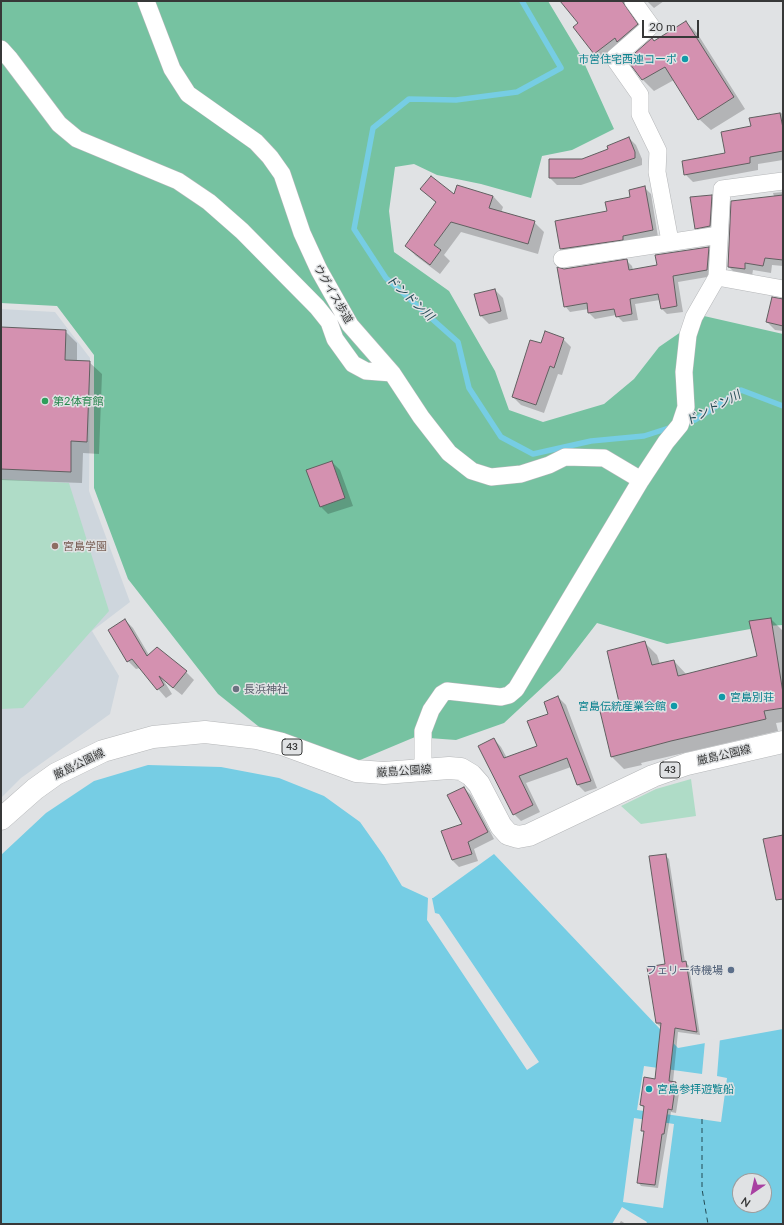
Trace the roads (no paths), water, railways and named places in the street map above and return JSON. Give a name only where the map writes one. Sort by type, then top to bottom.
[{"type":"main road","name":"厳島公園線","points":[[1,819],[35,789],[79,761],[128,743],[179,733],[212,733],[257,738],[282,744],[356,771],[384,773],[449,768],[461,769],[472,775],[479,784],[501,826],[508,834],[518,837],[529,835],[653,776],[687,764],[783,742]]},
{"type":"street","name":"ウグイス歩道","points":[[146,1],[172,69],[188,94],[256,142],[270,157],[282,174],[302,233],[319,270],[350,325],[392,373],[449,453],[472,471],[491,477],[521,474],[549,465],[565,457],[587,457],[604,458],[640,480]]},
{"type":"street","points":[[633,1],[650,26],[614,58],[640,95],[640,114],[658,151],[657,172],[670,241]]},
{"type":"street","points":[[1,49],[59,124],[77,139],[178,180],[209,202],[242,231],[317,308],[329,322],[335,339],[353,364],[366,371],[392,373]]},
{"type":"street","points":[[423,770],[423,731],[431,710],[442,694],[447,691],[501,697],[509,695],[516,689],[640,480],[666,442],[680,425],[686,407],[684,372],[688,335],[694,317],[717,277],[722,189],[783,181]]},
{"type":"street","points":[[562,259],[719,234]]},
{"type":"street","points":[[717,277],[783,290]]},
{"type":"water","points":[[148,765],[221,767],[279,778],[324,796],[360,822],[384,856],[402,886],[428,898],[433,898],[494,854],[678,1048],[783,1029],[783,1224],[1,1224],[1,855],[46,813],[94,781]]},
{"type":"waterway","name":"ドンドン川","points":[[522,1],[561,68],[517,92],[456,100],[409,99],[373,128],[354,229],[386,278],[458,342],[469,388],[501,437],[533,454],[591,441],[644,436],[672,427]]},
{"type":"waterway","name":"ドンドン川","points":[[684,423],[695,420],[741,390],[783,406]]},
{"type":"place","name":"市営住宅西連コーポ","points":[[685,59]]},
{"type":"place","name":"第2体育館","points":[[45,401]]},
{"type":"place","name":"宮島学園","points":[[55,546]]},
{"type":"place","name":"長浜神社","points":[[236,689]]},
{"type":"place","name":"宮島別荘","points":[[722,697]]},
{"type":"place","name":"宮島伝統産業会館","points":[[674,706]]},
{"type":"place","name":"フェリー待機場","points":[[731,970]]},
{"type":"place","name":"宮島参拝遊覧船","points":[[649,1089]]}]
